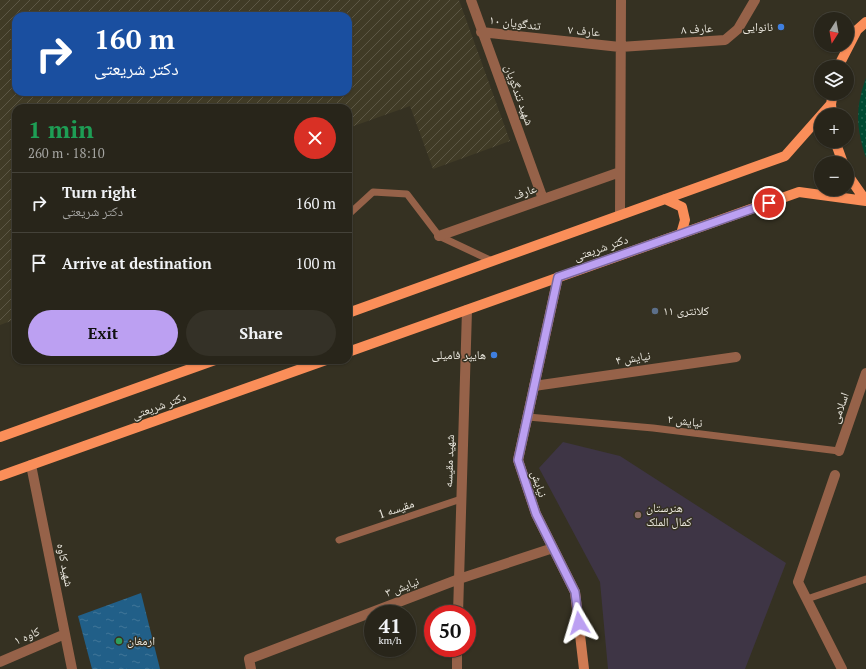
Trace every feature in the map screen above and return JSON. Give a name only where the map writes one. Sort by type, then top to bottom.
[{"type":"main road","points":[[842,60],[857,30],[866,22]]},
{"type":"main road","points":[[831,108],[832,100]]},
{"type":"main road","name":"دکتر شریعتی","points":[[352,312],[785,156],[831,104]]},
{"type":"main road","points":[[854,184],[866,201]]},
{"type":"main road","name":"دکتر شریعتی","points":[[352,351],[799,192],[866,201]]},
{"type":"main road","points":[[665,199],[682,207],[685,220],[681,234]]},
{"type":"main road","name":"نیایش","points":[[558,277],[518,460],[536,514],[575,592],[584,669]]},
{"type":"main road","name":"دکتر شریعتی","points":[[0,437],[204,364]]},
{"type":"main road","name":"دکتر شریعتی","points":[[0,476],[315,364]]},
{"type":"street","name":"شهید تندگویان","points":[[471,0],[481,32],[543,199]]},
{"type":"street","points":[[620,215],[621,0]]},
{"type":"street","points":[[738,29],[747,0]]},
{"type":"street","name":"عارف ۸","points":[[620,47],[725,40],[738,29],[755,0]]},
{"type":"street","name":"تندگویان ۱۰","points":[[481,32],[546,40]]},
{"type":"street","name":"عارف ۷","points":[[546,40],[620,47]]},
{"type":"street","name":"عارف","points":[[439,236],[620,172]]},
{"type":"street","name":"شهید مقیسه","points":[[458,605],[467,310]]},
{"type":"street","name":"نیایش ۴","points":[[534,386],[736,357]]},
{"type":"street","name":"اسلامی","points":[[839,451],[866,373]]},
{"type":"street","name":"شهید کاوه","points":[[31,465],[72,669]]},
{"type":"street","points":[[835,475],[798,582],[842,669]]},
{"type":"street","name":"نیایش ۳","points":[[251,669],[249,659],[459,579],[553,548]]},
{"type":"street","name":"کاوه ۱","points":[[0,662],[65,634]]},
{"type":"street","points":[[457,669],[458,657]]},
{"type":"lane","points":[[352,211],[373,192],[407,194],[439,236],[492,262]]},
{"type":"lane","name":"نیایش ۲","points":[[528,417],[653,428],[839,451]]},
{"type":"lane","name":"مقیسه 1","points":[[339,540],[461,499]]},
{"type":"lane","points":[[807,599],[866,579]]},
{"type":"shaded area","points":[[0,0],[459,0],[510,141],[433,169],[410,106],[352,127],[352,104],[12,104],[12,320],[0,325]]},
{"type":"shaded area","name":"هنرستان کمال الملک","points":[[563,442],[620,456],[786,563],[745,669],[608,669],[600,582],[539,468]]},
{"type":"green space","points":[[866,78],[866,158],[860,137],[858,118],[862,89]]},
{"type":"water","name":"ارمغان","points":[[141,593],[160,669],[92,669],[78,616]]},
{"type":"place","name":"نانوایی","points":[[781,27]]},
{"type":"place","name":"کلانتری ۱۱","points":[[655,311]]},
{"type":"place","name":"هایپر فامیلی","points":[[494,355]]},
{"type":"place","name":"هنرستان کمال الملک","points":[[638,515]]},
{"type":"place","name":"ارمغان","points":[[119,641]]},
{"type":"route","points":[[579,623],[575,592],[536,514],[518,460],[558,277],[769,203]]}]
